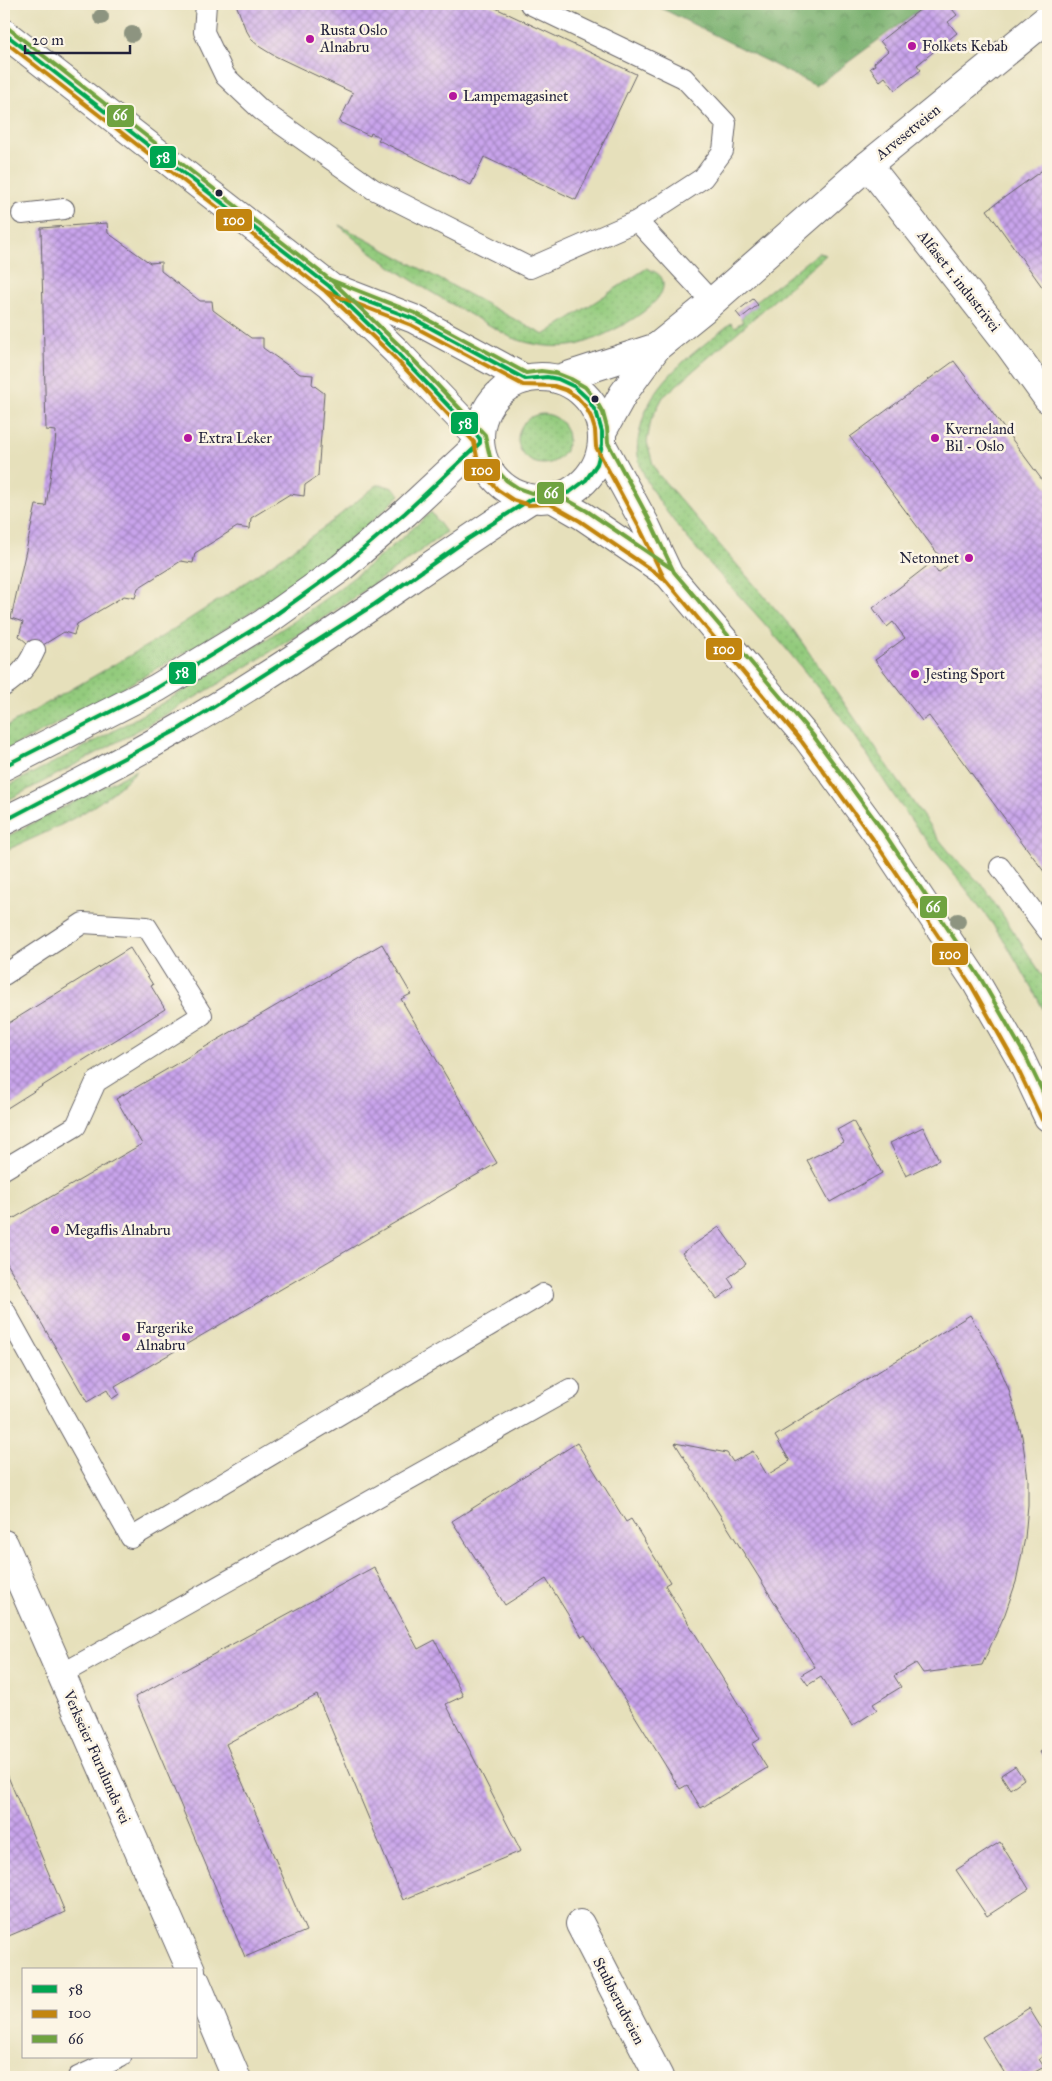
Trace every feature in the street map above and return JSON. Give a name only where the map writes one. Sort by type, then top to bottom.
[{"type":"main road","name":"Arvesetveien","points":[[602,439],[623,394],[657,347],[712,302],[868,165],[1048,18]]},
{"type":"main road","points":[[4,33],[328,286],[396,351],[480,441]]},
{"type":"main road","name":"Alfaset 1. industrivei","points":[[868,165],[1009,345],[1048,399]]},
{"type":"main road","points":[[328,286],[414,319],[525,379]]},
{"type":"main road","name":"Arvesetveien","points":[[558,379],[657,347]]},
{"type":"main road","points":[[670,575],[583,516],[542,499],[508,490],[491,473],[484,459],[480,441],[482,423],[488,408],[498,395],[511,385],[536,377],[558,379],[575,387],[588,399],[598,414],[602,439],[670,575],[806,738],[878,835],[976,982],[1021,1060],[1048,1117]]},
{"type":"main road","points":[[4,821],[179,729],[367,610],[468,539],[542,499],[570,492],[586,480],[597,464],[602,439]]},
{"type":"main road","points":[[4,766],[157,688],[264,624],[341,568],[405,513],[480,441]]},
{"type":"main road","name":"Verkseier Furulunds vei","points":[[4,1544],[190,1968]]},
{"type":"main road","name":"Stubberudveien","points":[[580,1924],[659,2077]]},
{"type":"main road","points":[[198,1992],[203,2018],[236,2077]]},
{"type":"lane","points":[[206,4],[204,32],[225,76],[261,110],[374,189],[530,268],[637,221],[703,178],[723,151],[726,123],[684,78],[530,4]]},
{"type":"lane","points":[[22,214],[64,209]]},
{"type":"lane","points":[[637,221],[712,302]]},
{"type":"lane","points":[[4,686],[18,676],[31,661],[35,650]]},
{"type":"lane","points":[[1000,867],[1048,931]]},
{"type":"lane","points":[[4,974],[83,923],[147,926],[202,1015],[96,1082],[76,1126],[4,1169]]},
{"type":"lane","points":[[4,1309],[131,1538],[543,1294]]},
{"type":"lane","points":[[60,1675],[570,1389]]},
{"type":"lane","points":[[78,2077],[119,2058]]},
{"type":"green space","points":[[653,4],[927,4],[816,86]]},
{"type":"green space","points":[[339,225],[544,335],[647,268],[661,277],[663,289],[656,300],[645,310],[600,337],[568,346],[536,344],[512,338],[444,300],[379,258]]},
{"type":"green space","points":[[819,252],[826,255],[663,397],[651,420],[647,442],[653,464],[658,474],[792,628],[938,838],[956,860],[985,888],[1048,984],[1048,1018],[1017,962],[1000,936],[972,897],[913,823],[855,736],[773,633],[672,519],[644,475],[638,456],[637,448],[641,426],[647,409],[665,380],[690,356],[731,323],[735,327],[743,321],[741,318],[757,305],[755,302]]},
{"type":"green space","points":[[543,414],[553,416],[561,421],[566,429],[568,439],[566,449],[561,457],[553,462],[543,464],[533,462],[525,457],[520,449],[518,439],[520,429],[525,421],[533,416]]},
{"type":"green space","points":[[377,485],[390,487],[400,495],[369,524],[304,575],[236,622],[201,643],[97,702],[4,751],[4,728],[155,641],[236,589],[326,526]]},
{"type":"green space","points":[[431,512],[446,532],[340,607],[175,709],[4,802],[4,788],[131,721],[210,675],[287,626],[361,572]]},
{"type":"green space","points":[[138,769],[124,783],[93,807],[58,827],[4,851],[4,838]]},
{"type":"building","points":[[236,4],[487,4],[636,74],[576,200],[484,157],[471,185],[378,140],[380,137],[371,133],[370,136],[339,122],[353,93],[260,47],[252,40],[245,28]]},
{"type":"building","name":"Folkets Kebab","points":[[927,4],[948,4],[957,15],[948,22],[957,33],[917,65],[921,70],[895,90],[885,77],[880,81],[870,68],[888,51],[880,41]]},
{"type":"building","points":[[1048,166],[1048,284],[1043,288],[987,210]]},
{"type":"building","name":"Extra Leker","points":[[107,223],[108,233],[150,263],[161,262],[161,271],[200,301],[212,301],[213,310],[251,338],[263,338],[263,348],[300,374],[313,375],[312,384],[324,393],[318,476],[305,485],[304,496],[290,494],[251,518],[250,529],[237,527],[195,553],[193,563],[181,561],[138,588],[135,598],[124,596],[77,624],[74,635],[64,632],[35,650],[19,636],[23,622],[11,618],[36,505],[46,506],[55,445],[56,431],[46,430],[41,228]]},
{"type":"building","points":[[753,299],[758,305],[741,318],[736,312]]},
{"type":"building","points":[[954,361],[1048,488],[1048,877],[929,716],[922,721],[875,660],[905,638],[893,622],[887,627],[873,608],[931,563],[938,573],[947,566],[850,437]]},
{"type":"building","points":[[382,944],[411,994],[401,999],[497,1163],[115,1386],[119,1394],[112,1399],[107,1390],[87,1402],[4,1258],[4,1224],[142,1144],[116,1099]]},
{"type":"building","points":[[130,948],[153,985],[151,986],[165,1009],[4,1110],[4,1026]]},
{"type":"building","points":[[853,1121],[882,1173],[830,1202],[807,1160],[844,1142],[837,1130]]},
{"type":"building","points":[[923,1127],[939,1160],[906,1176],[890,1143]]},
{"type":"building","points":[[719,1227],[746,1264],[728,1278],[734,1287],[717,1299],[682,1253]]},
{"type":"building","points":[[970,1315],[996,1359],[1008,1387],[1022,1436],[1028,1479],[1028,1505],[1025,1538],[1016,1582],[1005,1614],[982,1665],[923,1673],[916,1663],[894,1676],[901,1687],[873,1704],[877,1710],[852,1726],[821,1677],[808,1685],[801,1675],[815,1667],[675,1443],[727,1453],[733,1462],[753,1451],[767,1475],[790,1461],[775,1436]]},
{"type":"building","points":[[577,1443],[626,1522],[631,1519],[670,1582],[665,1585],[760,1739],[752,1744],[767,1768],[701,1808],[687,1785],[680,1789],[585,1635],[582,1637],[546,1579],[505,1605],[452,1521]]},
{"type":"building","points":[[374,1567],[418,1649],[435,1640],[463,1696],[446,1704],[521,1851],[403,1900],[317,1695],[226,1744],[306,1931],[245,1957],[135,1697]]},
{"type":"building","points":[[1048,1747],[1048,1765],[1040,1752]]},
{"type":"building","points":[[1015,1766],[1024,1779],[1010,1789],[1001,1775]]},
{"type":"building","points":[[4,1767],[65,1912],[4,1938]]},
{"type":"building","points":[[1000,1842],[1029,1889],[987,1916],[956,1870]]},
{"type":"building","points":[[1029,2008],[1048,2039],[1048,2053],[1039,2059],[1044,2067],[1026,2077],[1007,2077],[982,2037]]},
{"type":"transit line","name":"66","points":[[8,28],[333,282],[401,347],[485,435],[490,457],[496,469],[506,480],[518,488],[532,493],[555,493],[587,511],[671,568]]},
{"type":"transit line","name":"58","points":[[4,33],[329,286],[396,351],[480,439],[480,443],[405,513],[341,568],[264,623],[157,688],[4,766]]},
{"type":"transit line","name":"100","points":[[4,41],[325,291],[392,355],[474,442],[478,462],[486,477],[498,490],[513,500],[529,505],[550,504],[580,521],[663,578]]},
{"type":"transit line","name":"66","points":[[331,280],[417,314],[526,373],[541,371],[556,373],[585,387],[603,413],[608,443],[650,521],[674,572],[812,734],[883,831],[981,979],[1026,1057],[1048,1103]]},
{"type":"transit line","name":"100","points":[[327,292],[411,325],[523,385],[554,386],[566,390],[577,397],[585,406],[595,430],[596,447],[664,578],[802,742],[873,839],[971,985],[1015,1063],[1042,1120]]},
{"type":"transit line","name":"58","points":[[4,821],[179,729],[375,604],[468,539],[531,499],[552,498],[570,492],[586,480],[597,464],[602,445],[602,432],[597,414],[588,399],[575,387],[558,379],[547,377],[525,379],[414,319],[361,299]]},
{"type":"place","name":"Rusta Oslo Alnabru","points":[[310,39]]},
{"type":"place","name":"Folkets Kebab","points":[[912,46]]},
{"type":"place","name":"Lampemagasinet","points":[[453,96]]},
{"type":"place","name":"Extra Leker","points":[[188,438]]},
{"type":"place","name":"Kverneland Bil - Oslo","points":[[935,438]]},
{"type":"place","name":"Netonnet","points":[[969,558]]},
{"type":"place","name":"Jesting Sport","points":[[915,674]]},
{"type":"place","name":"Megaflis Alnabru","points":[[55,1230]]},
{"type":"place","name":"Fargerike Alnabru","points":[[126,1337]]}]
